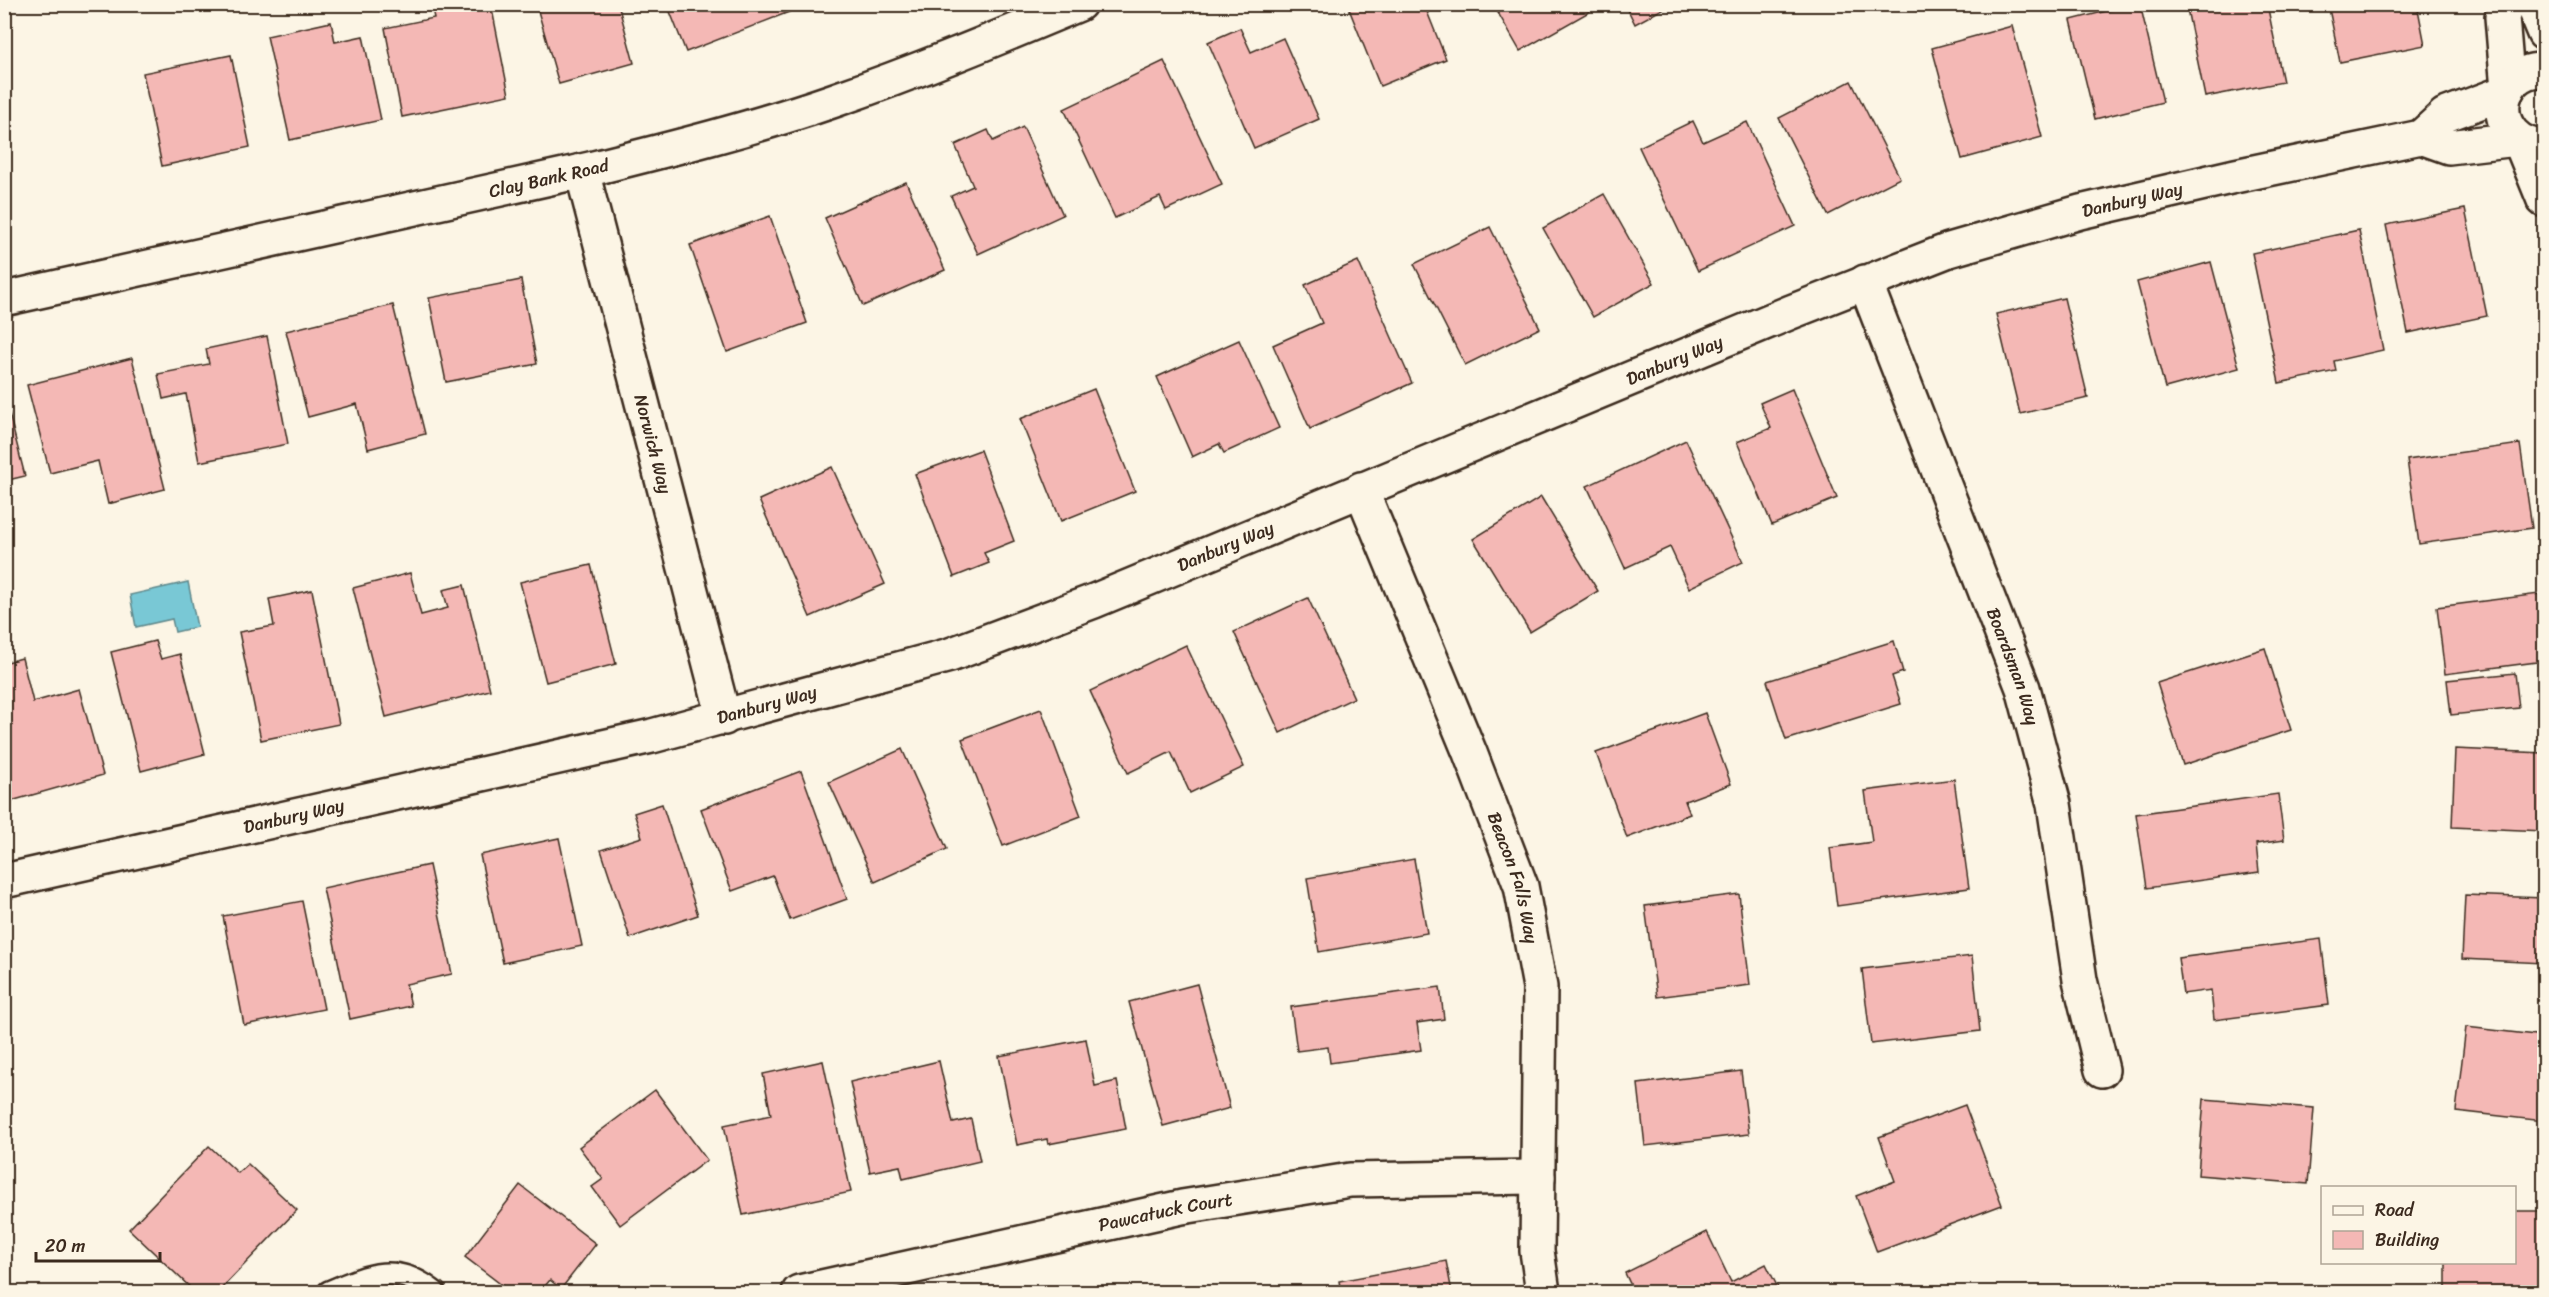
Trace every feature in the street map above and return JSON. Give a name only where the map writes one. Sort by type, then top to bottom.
[{"type":"street","name":"Clay Bank Road","points":[[4,299],[672,149],[832,101],[1006,35],[1079,4]]},
{"type":"street","points":[[2506,4],[2502,17],[2507,90],[2502,112],[2505,123],[2527,142],[2544,200]]},
{"type":"street","points":[[2532,4],[2544,33]]},
{"type":"street","points":[[2527,142],[2449,147],[2421,137],[2445,115],[2507,90],[2525,73],[2544,69]]},
{"type":"street","name":"Danbury Way","points":[[4,881],[652,736],[950,655],[1105,597],[1361,489],[1948,250],[2080,212],[2235,176],[2421,137]]},
{"type":"street","name":"Norwich Way","points":[[582,171],[724,718]]},
{"type":"street","name":"Boardsman Way","points":[[1865,282],[2023,688],[2054,804],[2080,980],[2102,1070]]},
{"type":"street","name":"Beacon Falls Way","points":[[1361,489],[1470,753],[1521,886],[1540,987],[1537,1251],[1543,1293]]},
{"type":"street","name":"Pawcatuck Court","points":[[799,1293],[1182,1208],[1350,1180],[1538,1177]]},
{"type":"lane","points":[[329,1293],[365,1276],[399,1274],[434,1293]]},
{"type":"water","points":[[188,582],[197,627],[175,632],[172,619],[136,627],[130,595]]},
{"type":"building","points":[[431,4],[491,4],[509,95],[402,117],[385,28],[434,18]]},
{"type":"building","points":[[536,4],[618,4],[634,63],[559,84]]},
{"type":"building","points":[[667,4],[786,4],[789,12],[686,52]]},
{"type":"building","points":[[1347,4],[1424,4],[1446,59],[1380,86]]},
{"type":"building","points":[[1493,4],[1585,4],[1589,12],[1520,51]]},
{"type":"building","points":[[1625,4],[1672,4],[1635,24]]},
{"type":"building","points":[[2140,4],[2163,102],[2095,119],[2071,20]]},
{"type":"building","points":[[2186,4],[2267,4],[2283,82],[2205,97]]},
{"type":"building","points":[[2328,4],[2417,4],[2425,45],[2340,62]]},
{"type":"building","points":[[331,22],[335,42],[363,36],[381,120],[290,140],[267,36]]},
{"type":"building","points":[[2012,26],[2042,137],[1962,159],[1932,48]]},
{"type":"building","points":[[1240,28],[1251,52],[1283,38],[1319,119],[1254,148],[1208,42]]},
{"type":"building","points":[[231,55],[250,147],[162,166],[143,73]]},
{"type":"building","points":[[1164,61],[1222,184],[1166,210],[1160,197],[1115,218],[1064,109]]},
{"type":"building","points":[[1851,81],[1900,178],[1828,215],[1779,118]]},
{"type":"building","points":[[1693,121],[1703,142],[1747,122],[1795,226],[1698,271],[1639,147]]},
{"type":"building","points":[[1023,127],[1063,215],[978,254],[951,196],[973,186],[955,145],[988,130],[993,141]]},
{"type":"building","points":[[906,182],[945,270],[863,306],[825,218]]},
{"type":"building","points":[[1604,194],[1654,283],[1593,317],[1543,228]]},
{"type":"building","points":[[2465,209],[2487,316],[2408,333],[2386,225]]},
{"type":"building","points":[[770,216],[807,323],[727,352],[690,245]]},
{"type":"building","points":[[1490,227],[1540,328],[1465,365],[1414,264]]},
{"type":"building","points":[[2359,230],[2383,350],[2334,361],[2336,371],[2279,383],[2252,253]]},
{"type":"building","points":[[1358,261],[1412,383],[1310,429],[1273,345],[1322,323],[1305,285]]},
{"type":"building","points":[[2211,262],[2239,368],[2165,388],[2137,282]]},
{"type":"building","points":[[521,280],[537,364],[446,382],[429,298]]},
{"type":"building","points":[[2064,298],[2088,398],[2020,414],[1996,314]]},
{"type":"building","points":[[393,305],[425,434],[368,449],[357,404],[308,417],[286,331]]},
{"type":"building","points":[[267,336],[288,444],[199,462],[186,394],[163,399],[158,374],[209,364],[206,349]]},
{"type":"building","points":[[1239,340],[1279,428],[1224,453],[1219,444],[1192,457],[1157,377]]},
{"type":"building","points":[[132,358],[165,489],[108,504],[98,461],[50,473],[27,385]]},
{"type":"building","points":[[1094,389],[1135,491],[1061,521],[1020,419]]},
{"type":"building","points":[[1792,389],[1837,498],[1772,525],[1737,442],[1771,428],[1760,403]]},
{"type":"building","points":[[4,394],[25,476],[4,481]]},
{"type":"building","points":[[1686,440],[1743,562],[1689,588],[1670,547],[1625,568],[1587,486]]},
{"type":"building","points":[[2520,444],[2532,528],[2419,544],[2407,460]]},
{"type":"building","points":[[980,450],[1014,541],[984,553],[989,563],[954,577],[915,474]]},
{"type":"building","points":[[832,467],[885,584],[810,617],[759,500]]},
{"type":"building","points":[[1541,497],[1598,591],[1530,632],[1473,539]]},
{"type":"building","points":[[591,565],[616,664],[546,682],[520,582]]},
{"type":"building","points":[[410,573],[421,615],[448,608],[443,590],[464,585],[490,690],[386,717],[353,588]]},
{"type":"building","points":[[312,590],[339,724],[261,740],[239,632],[274,626],[269,599]]},
{"type":"building","points":[[2539,594],[2544,661],[2445,674],[2437,607]]},
{"type":"building","points":[[1308,598],[1354,698],[1280,733],[1234,632]]},
{"type":"building","points":[[155,641],[161,659],[180,654],[205,754],[141,771],[111,652]]},
{"type":"building","points":[[1894,641],[1903,672],[1892,676],[1901,704],[1786,740],[1767,681]]},
{"type":"building","points":[[1186,645],[1244,767],[1190,793],[1171,752],[1128,773],[1090,691]]},
{"type":"building","points":[[2265,648],[2291,730],[2183,765],[2157,683]]},
{"type":"building","points":[[22,658],[33,702],[79,689],[103,775],[4,803],[4,663]]},
{"type":"building","points":[[2515,673],[2519,708],[2451,715],[2447,680]]},
{"type":"building","points":[[1041,709],[1081,816],[1003,846],[962,739]]},
{"type":"building","points":[[1705,713],[1731,784],[1685,801],[1690,814],[1627,838],[1596,753]]},
{"type":"building","points":[[902,749],[947,849],[875,882],[829,782]]},
{"type":"building","points":[[2455,749],[2544,753],[2544,831],[2452,827]]},
{"type":"building","points":[[801,771],[847,899],[790,920],[773,876],[732,891],[701,809]]},
{"type":"building","points":[[1954,779],[1969,888],[1837,906],[1830,848],[1872,842],[1865,791]]},
{"type":"building","points":[[2278,794],[2284,840],[2256,844],[2259,872],[2147,888],[2136,814]]},
{"type":"building","points":[[662,804],[698,915],[630,938],[601,850],[642,837],[634,813]]},
{"type":"building","points":[[559,838],[582,946],[503,963],[480,855]]},
{"type":"building","points":[[1414,859],[1427,933],[1319,952],[1307,878]]},
{"type":"building","points":[[429,865],[452,974],[406,984],[411,1006],[350,1019],[323,888]]},
{"type":"building","points":[[1739,894],[1750,985],[1657,997],[1645,906]]},
{"type":"building","points":[[2465,895],[2544,898],[2544,963],[2462,959]]},
{"type":"building","points":[[302,901],[324,1009],[244,1025],[223,916]]},
{"type":"building","points":[[2321,939],[2329,1005],[2214,1020],[2211,990],[2183,994],[2178,958]]},
{"type":"building","points":[[1972,956],[1980,1031],[1871,1044],[1862,969]]},
{"type":"building","points":[[1197,984],[1230,1108],[1163,1126],[1129,1002]]},
{"type":"building","points":[[1440,987],[1444,1019],[1417,1023],[1421,1050],[1330,1063],[1328,1047],[1297,1051],[1291,1007]]},
{"type":"building","points":[[2466,1027],[2544,1036],[2544,1121],[2456,1111]]},
{"type":"building","points":[[1086,1039],[1095,1086],[1117,1081],[1126,1129],[1048,1144],[1047,1139],[1017,1145],[999,1056]]},
{"type":"building","points":[[823,1061],[851,1192],[743,1215],[724,1125],[771,1115],[763,1074]]},
{"type":"building","points":[[939,1061],[953,1123],[971,1119],[980,1161],[903,1179],[900,1166],[870,1172],[850,1082]]},
{"type":"building","points":[[1741,1071],[1749,1134],[1645,1146],[1638,1084]]},
{"type":"building","points":[[655,1090],[707,1160],[620,1225],[592,1187],[603,1179],[579,1147]]},
{"type":"building","points":[[2204,1099],[2314,1108],[2308,1184],[2198,1175]]},
{"type":"building","points":[[1965,1105],[2002,1205],[1877,1252],[1856,1196],[1895,1181],[1879,1137]]},
{"type":"building","points":[[209,1146],[238,1173],[248,1164],[297,1210],[218,1292],[195,1292],[129,1229]]},
{"type":"building","points":[[520,1185],[596,1244],[561,1289],[550,1280],[540,1292],[511,1292],[465,1257]]},
{"type":"building","points":[[2516,1211],[2544,1211],[2544,1291],[2446,1290],[2446,1264],[2516,1264]]},
{"type":"building","points":[[1707,1232],[1731,1282],[1766,1264],[1780,1292],[1634,1292],[1625,1273]]},
{"type":"building","points":[[1446,1261],[1452,1292],[1341,1292],[1339,1281]]},
{"type":"building","points":[[1207,1286],[1209,1292],[1187,1292]]}]
